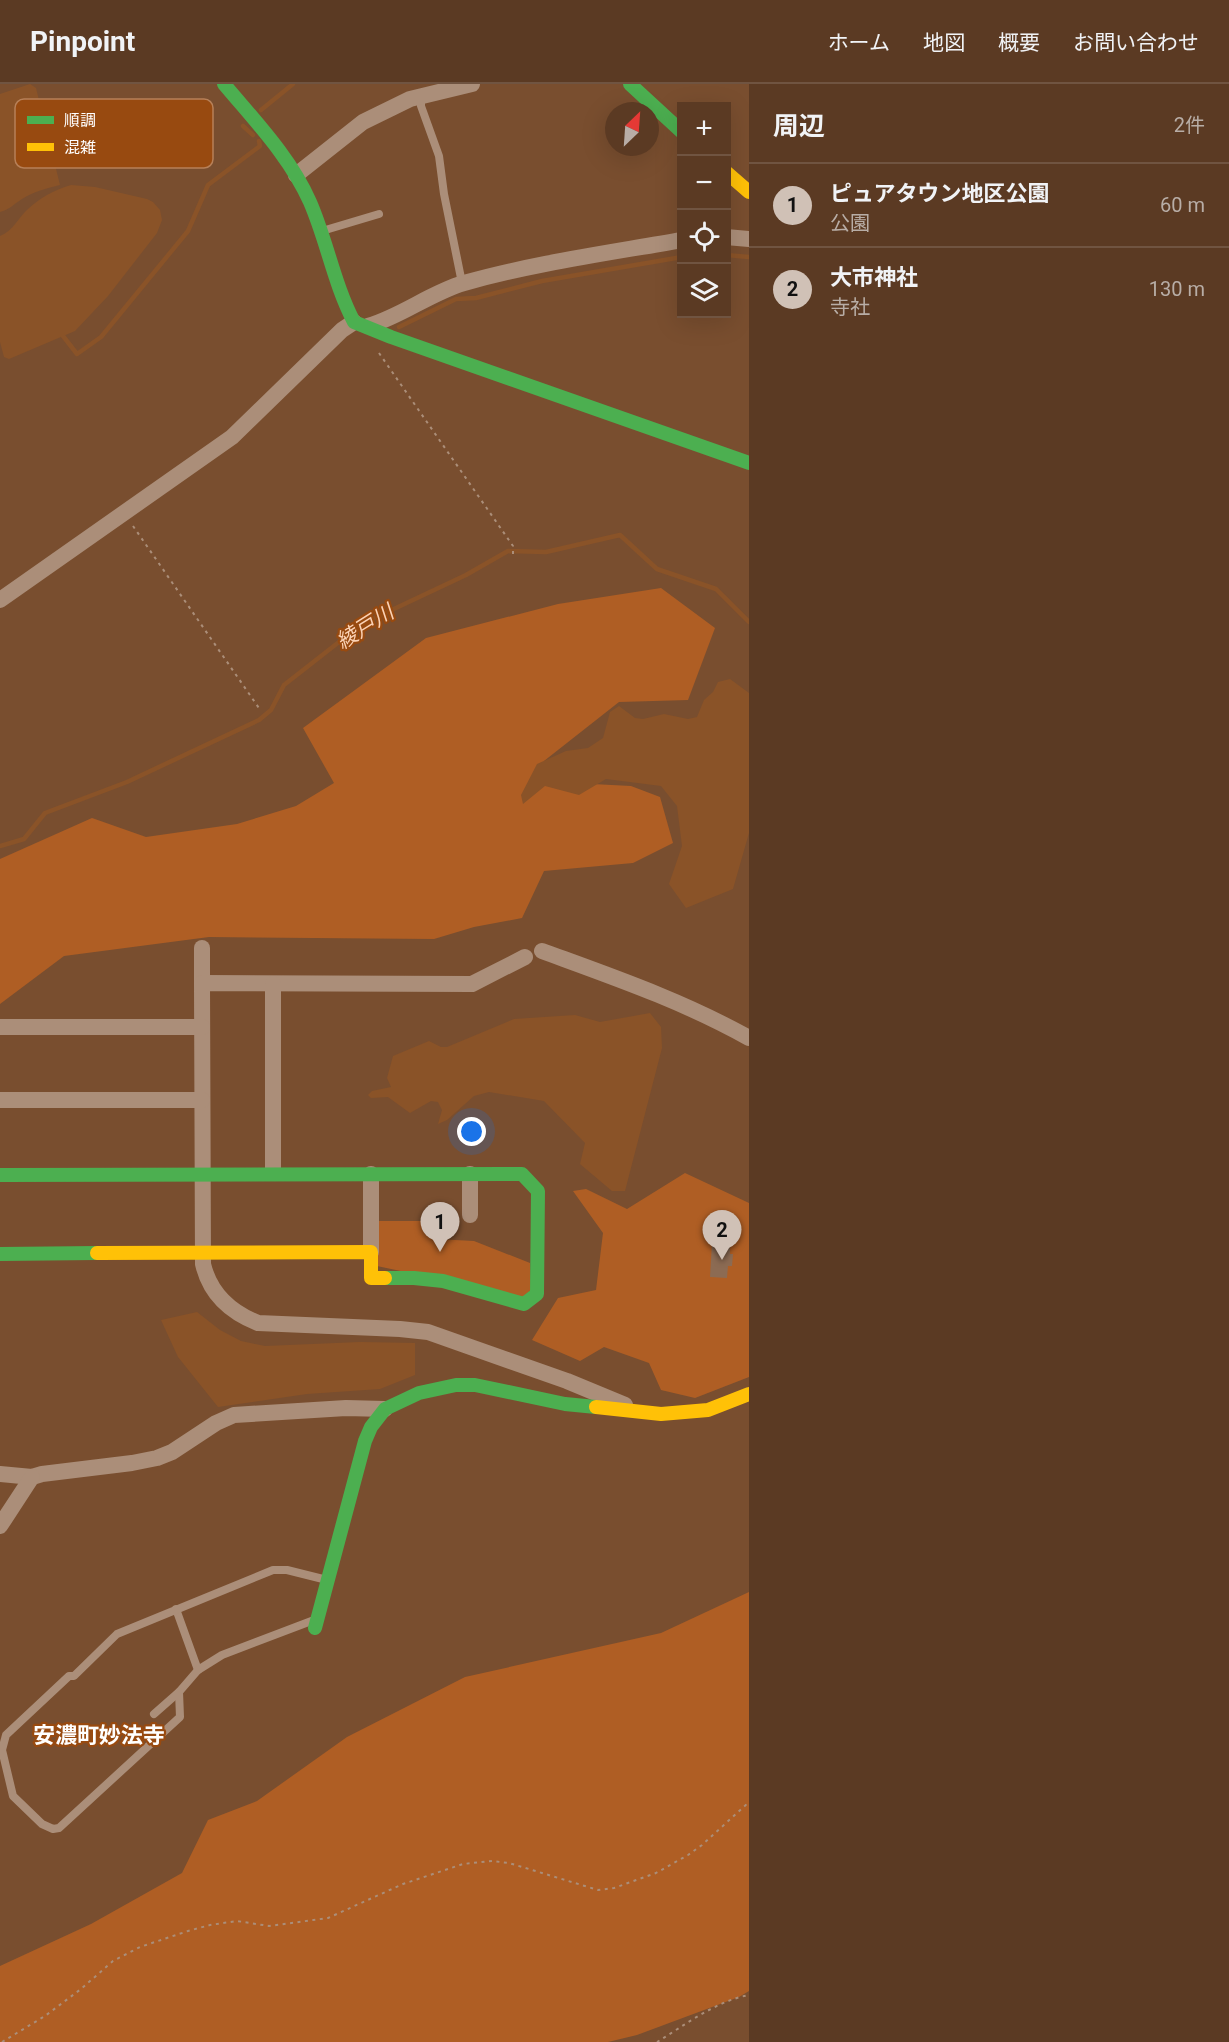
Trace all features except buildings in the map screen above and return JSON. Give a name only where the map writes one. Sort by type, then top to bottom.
[{"type":"street","points":[[224,84],[283,155],[296,175],[311,204],[340,292],[361,324],[411,344],[749,463]]},
{"type":"street","points":[[296,175],[363,122],[410,99],[472,84]]},
{"type":"street","points":[[630,84],[677,128]]},
{"type":"street","points":[[731,176],[749,192]]},
{"type":"street","points":[[731,237],[749,239]]},
{"type":"street","points":[[0,600],[232,437],[342,330],[361,324],[388,320],[462,283],[515,270],[677,241]]},
{"type":"street","points":[[202,948],[202,1253],[206,1275],[220,1299],[239,1315],[258,1323],[428,1332],[567,1381],[640,1410]]},
{"type":"street","points":[[542,951],[650,991],[711,1017],[749,1038]]},
{"type":"street","points":[[202,983],[472,984],[525,957]]},
{"type":"street","points":[[273,984],[273,1173]]},
{"type":"street","points":[[0,1027],[202,1027]]},
{"type":"street","points":[[0,1100],[202,1100]]},
{"type":"street","points":[[0,1175],[273,1173],[522,1174],[538,1191],[537,1294],[524,1304],[443,1281],[371,1278],[371,1174]]},
{"type":"street","points":[[470,1174],[470,1215]]},
{"type":"street","points":[[0,1254],[371,1252]]},
{"type":"street","points":[[316,1623],[365,1441],[371,1427],[385,1409],[402,1400],[437,1388],[476,1384],[565,1404],[662,1414],[708,1410],[749,1394]]},
{"type":"street","points":[[0,1473],[32,1477],[147,1461],[172,1452],[216,1423],[234,1415],[346,1408],[385,1409]]},
{"type":"street","points":[[0,1526],[32,1477]]},
{"type":"lane","points":[[421,97],[421,106],[439,156],[444,194],[462,283]]},
{"type":"lane","points":[[320,232],[379,214]]},
{"type":"lane","points":[[179,1692],[180,1717],[59,1828],[53,1829],[42,1824],[13,1796],[2,1750],[6,1735],[69,1676],[74,1676],[117,1634],[273,1570],[287,1570],[328,1580]]},
{"type":"lane","points":[[176,1609],[198,1670]]},
{"type":"lane","points":[[154,1714],[179,1692],[198,1670],[222,1655],[316,1623]]},
{"type":"path","points":[[377,350],[513,546],[513,557]]},
{"type":"path","points":[[124,513],[261,711]]},
{"type":"path","points":[[2,2042],[45,2016],[81,1989],[113,1960],[140,1947],[188,1931],[210,1925],[237,1922],[269,1926],[328,1918],[403,1884],[464,1864],[492,1861],[509,1863],[598,1890],[614,1888],[656,1873],[688,1855],[749,1802]]},
{"type":"path","points":[[657,2042],[739,1996],[749,1995]]},
{"type":"shaded area","points":[[30,84],[36,88],[39,99],[15,99],[15,168],[56,168],[60,185],[31,194],[0,212],[0,94]]},
{"type":"shaded area","points":[[71,185],[95,187],[147,199],[160,210],[162,220],[157,233],[108,296],[75,331],[9,359],[4,357],[0,342],[0,236],[38,201]]},
{"type":"shaded area","points":[[661,588],[715,628],[688,700],[619,702],[544,761],[553,782],[631,786],[660,797],[673,843],[633,863],[544,871],[522,918],[474,927],[434,939],[209,937],[64,956],[0,1004],[0,859],[92,818],[146,837],[237,824],[296,806],[334,783],[303,728],[426,638],[558,604]]},
{"type":"shaded area","points":[[730,679],[749,693],[749,833],[733,889],[686,908],[669,884],[682,846],[677,806],[661,786],[606,779],[579,795],[545,786],[523,804],[521,795],[537,764],[566,751],[588,748],[603,738],[610,712],[619,706],[635,718],[643,719],[664,714],[688,719],[697,717],[704,700],[713,692],[718,682]]},
{"type":"shaded area","points":[[650,1013],[661,1027],[662,1048],[625,1191],[612,1191],[580,1164],[585,1143],[544,1101],[489,1092],[474,1096],[447,1120],[438,1124],[442,1110],[438,1102],[431,1101],[410,1113],[388,1097],[371,1098],[368,1095],[372,1091],[391,1087],[387,1078],[393,1056],[429,1041],[441,1047],[447,1047],[514,1019],[575,1015],[600,1022]]},
{"type":"shaded area","points":[[685,1173],[749,1203],[749,1377],[695,1398],[661,1390],[649,1363],[604,1347],[580,1361],[532,1340],[558,1298],[596,1290],[603,1233],[573,1191],[586,1189],[627,1209]]},
{"type":"shaded area","points":[[379,1221],[436,1221],[436,1239],[474,1241],[530,1263],[531,1290],[523,1297],[377,1266]]},
{"type":"shaded area","points":[[197,1312],[220,1330],[241,1341],[265,1346],[360,1342],[415,1343],[415,1375],[380,1389],[307,1394],[218,1407],[178,1357],[161,1320]]},
{"type":"shaded area","points":[[749,1592],[749,1991],[739,1997],[637,2035],[608,2042],[0,2042],[0,1966],[91,1924],[182,1873],[208,1820],[257,1801],[347,1737],[465,1677],[661,1633]]},
{"type":"waterway","points":[[261,110],[293,84]]},
{"type":"waterway","points":[[243,126],[253,135]]},
{"type":"waterway","points":[[63,336],[77,354],[101,337],[188,231],[208,185],[260,146],[259,141]]},
{"type":"waterway","points":[[731,255],[749,257]]},
{"type":"waterway","points":[[399,327],[456,299],[476,298],[542,281],[677,258]]},
{"type":"waterway","name":"綾戸川","points":[[0,846],[24,839],[45,813],[127,782],[259,720],[271,710],[284,685],[362,624],[466,575],[508,551],[546,552],[620,535],[657,569],[716,589],[749,622]]},
{"type":"traffic: fast","points":[[224,84],[271,140],[302,186],[316,217],[341,293],[354,322],[749,463]]},
{"type":"traffic: fast","points":[[630,84],[677,127]]},
{"type":"traffic: fast","points":[[0,1175],[522,1174],[538,1191],[537,1294],[524,1304],[443,1281],[385,1278]]},
{"type":"traffic: fast","points":[[0,1254],[97,1253]]},
{"type":"traffic: fast","points":[[315,1628],[365,1441],[371,1427],[385,1409],[419,1393],[456,1385],[475,1385],[565,1404],[596,1407]]},
{"type":"traffic: slow","points":[[731,176],[749,192]]},
{"type":"traffic: slow","points":[[97,1253],[371,1252],[371,1278],[385,1278]]},
{"type":"traffic: slow","points":[[596,1407],[661,1414],[708,1410],[749,1394]]},
{"type":"place","name":"ピュアタウン地区公園","points":[[440,1252]]},
{"type":"place","name":"大市神社","points":[[722,1260]]},
{"type":"district","name":"安濃町妙法寺","points":[[99,1735]]}]
